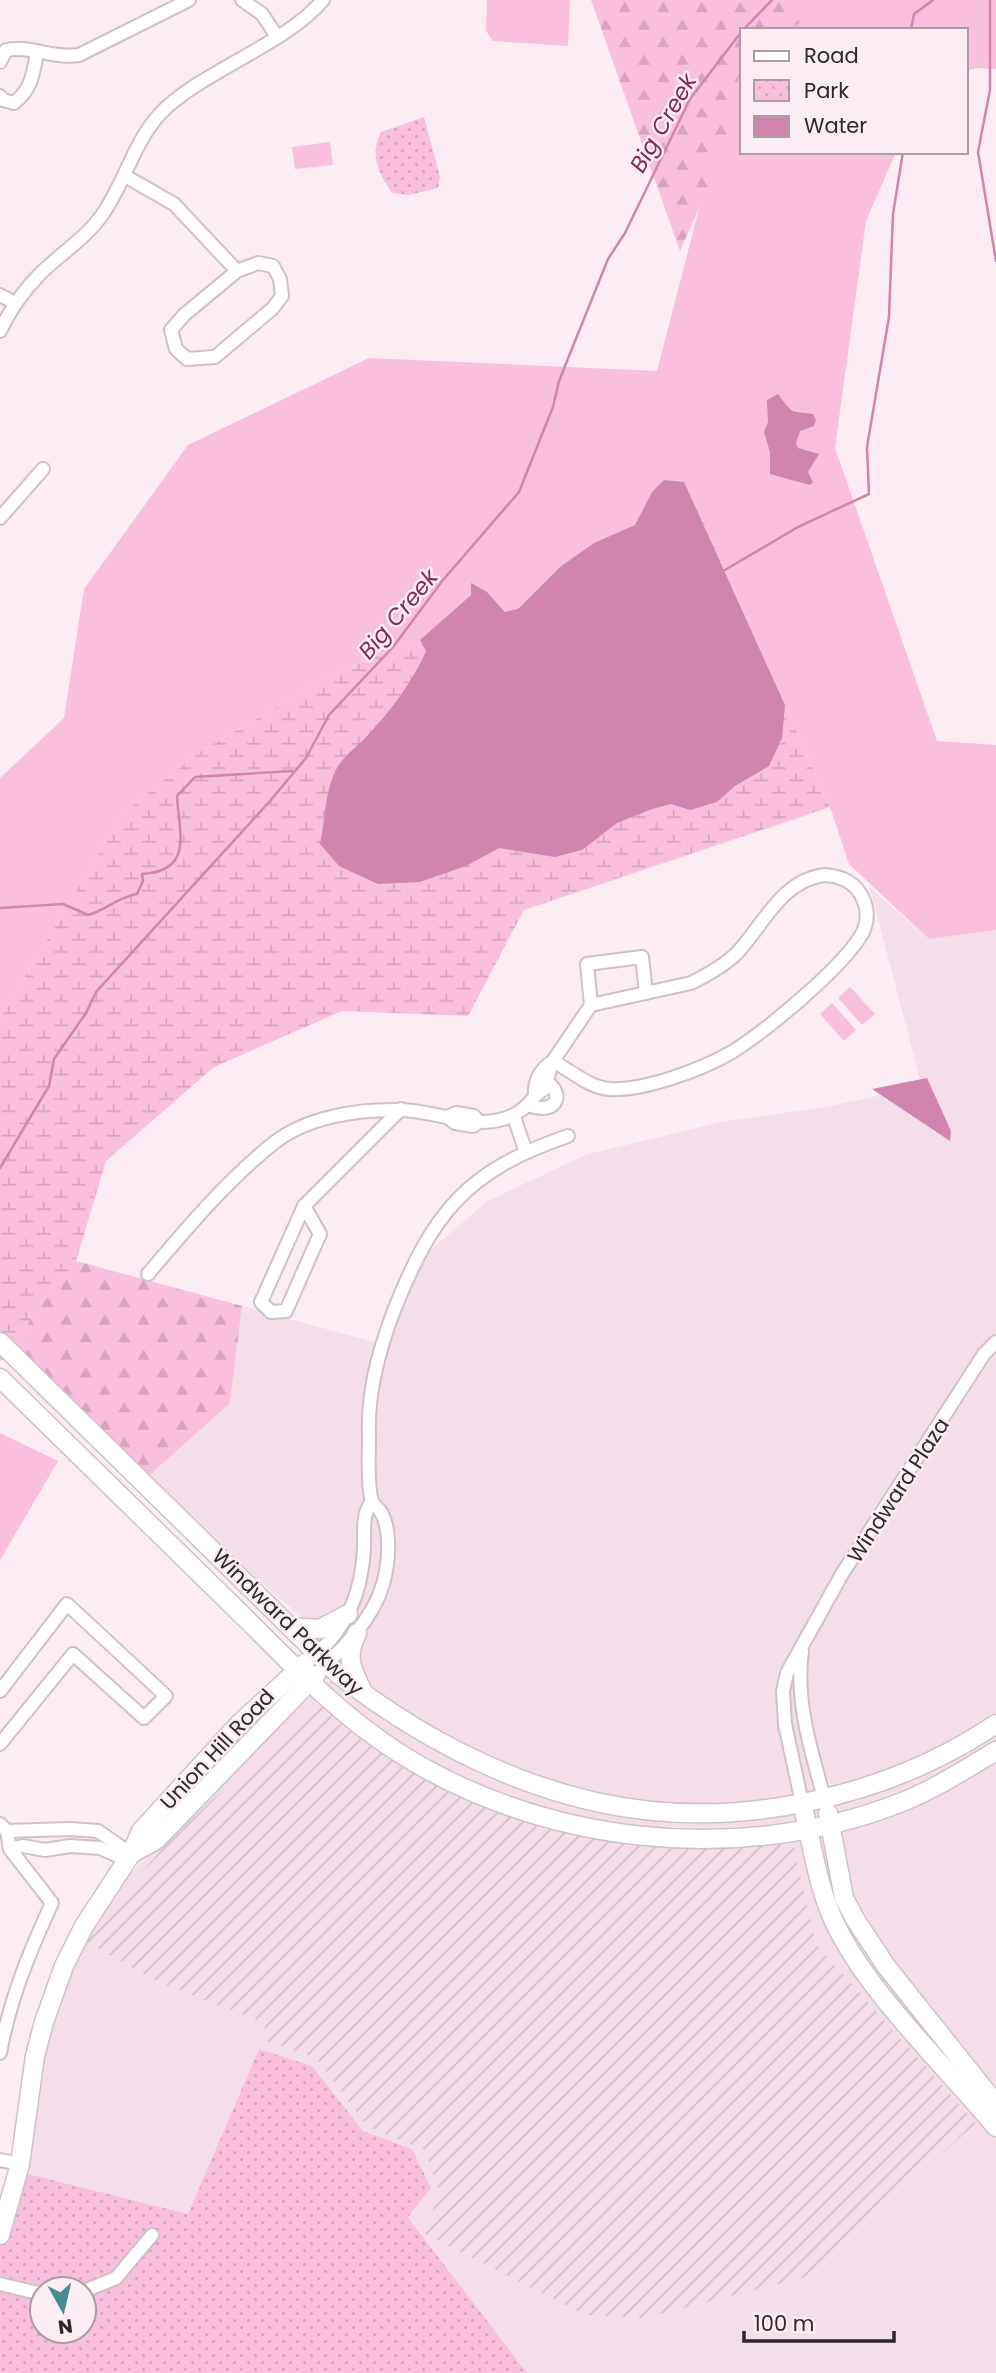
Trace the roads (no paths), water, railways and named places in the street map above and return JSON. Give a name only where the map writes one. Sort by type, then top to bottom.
[{"type":"main road","name":"Windward Parkway","points":[[0,1342],[322,1659],[363,1695],[429,1737],[464,1754],[595,1802],[642,1810],[717,1812],[802,1803],[880,1781],[933,1759],[996,1724]]},
{"type":"main road","name":"Windward Parkway","points":[[0,1378],[303,1676],[376,1737],[417,1764],[468,1790],[542,1816],[608,1831],[670,1838],[713,1839],[808,1829],[896,1805],[922,1794],[996,1751]]},
{"type":"main road","points":[[289,1627],[320,1629],[348,1614]]},
{"type":"main road","points":[[357,1633],[349,1650],[349,1660],[363,1695]]},
{"type":"main road","name":"Union Hill Road","points":[[129,1857],[156,1840],[199,1797],[303,1676],[322,1659]]},
{"type":"main road","name":"Union Hill Road","points":[[0,2235],[20,2164],[36,2056],[44,2022],[64,1966],[84,1926],[129,1857],[141,1831],[273,1690],[303,1676]]},
{"type":"main road","points":[[183,1784],[199,1797]]},
{"type":"main road","points":[[824,1798],[844,1898],[855,1919],[886,1966],[996,2104]]},
{"type":"main road","points":[[802,1803],[823,1892],[848,1947],[892,2007],[996,2127]]},
{"type":"street","points":[[0,62],[6,50],[16,48],[65,57],[79,55],[189,0]]},
{"type":"street","points":[[242,0],[262,14],[276,36]]},
{"type":"street","points":[[0,331],[15,303],[40,274],[101,216],[125,176],[138,144],[169,106],[303,18],[323,0]]},
{"type":"street","points":[[0,96],[3,100],[14,103],[26,94],[31,85],[37,52]]},
{"type":"street","points":[[125,176],[174,204],[237,271]]},
{"type":"street","points":[[258,263],[273,266],[280,279],[282,296],[273,308],[215,357],[187,359],[176,349],[171,330],[184,315],[237,271],[258,263]]},
{"type":"street","points":[[0,295],[15,303]]},
{"type":"street","points":[[0,518],[43,469]]},
{"type":"street","points":[[553,1061],[599,1087],[612,1089],[676,1075],[716,1060],[766,1027],[838,963],[862,933],[867,918],[866,905],[859,891],[839,876],[810,877],[782,896],[728,962],[691,983],[591,1005]]},
{"type":"street","points":[[148,1274],[200,1214],[277,1141],[314,1122],[355,1112],[401,1109],[463,1119],[473,1126],[479,1122],[494,1122],[514,1117],[531,1101],[553,1061],[591,1005],[587,964],[642,957],[646,993]]},
{"type":"street","points":[[531,1101],[544,1109],[554,1106],[556,1094],[543,1080]]},
{"type":"street","points":[[304,1206],[320,1234],[286,1311],[271,1312],[261,1302],[304,1206],[401,1109]]},
{"type":"street","points":[[514,1117],[526,1152]]},
{"type":"street","points":[[322,1659],[357,1633],[379,1598],[386,1573],[386,1523],[373,1501],[369,1423],[372,1382],[407,1278],[421,1246],[460,1197],[479,1179],[526,1152],[568,1136]]},
{"type":"street","name":"Windward Plaza","points":[[802,1803],[785,1724],[783,1691],[803,1641],[984,1354],[996,1342]]},
{"type":"street","points":[[322,1659],[348,1614],[360,1585],[363,1517],[373,1501]]},
{"type":"street","points":[[0,1691],[67,1604],[166,1696],[144,1718],[73,1654],[0,1744]]},
{"type":"street","points":[[803,1641],[802,1698],[806,1731],[824,1798]]},
{"type":"street","points":[[0,2053],[8,2007],[17,1981],[52,1903],[10,1849],[4,1828],[98,1831],[129,1857]]},
{"type":"street","points":[[98,1831],[100,1848]]},
{"type":"street","points":[[10,1849],[23,1846],[45,1850],[70,1846],[100,1848],[129,1857]]},
{"type":"street","points":[[0,2160],[20,2164]]},
{"type":"street","points":[[98,2285],[116,2278],[152,2235]]},
{"type":"street","points":[[0,2284],[28,2291]]},
{"type":"water","points":[[778,394],[792,410],[813,414],[816,420],[814,426],[800,431],[796,443],[798,448],[819,454],[808,472],[813,482],[810,485],[770,474],[770,452],[764,432],[768,422],[767,400]]},
{"type":"water","points":[[664,480],[684,482],[785,705],[782,738],[769,766],[735,786],[717,802],[690,810],[671,804],[652,809],[617,823],[582,850],[555,857],[499,848],[466,866],[420,882],[378,884],[339,866],[320,844],[333,775],[341,762],[376,726],[408,685],[426,651],[420,640],[471,595],[471,583],[487,592],[505,612],[518,609],[560,567],[594,543],[635,525],[652,492]]},
{"type":"water","points":[[927,1078],[951,1131],[950,1141],[872,1089]]},
{"type":"waterway","name":"Big Creek","points":[[745,28],[772,0]]},
{"type":"waterway","points":[[911,28],[914,14],[933,0]]},
{"type":"waterway","points":[[990,0],[990,90],[978,152],[996,261]]},
{"type":"waterway","name":"Big Creek","points":[[0,1168],[49,1086],[54,1059],[86,1013],[96,992],[270,801],[306,758],[329,715],[393,647],[443,580],[519,492],[553,407],[559,381],[608,259],[625,233],[690,99],[740,34]]},
{"type":"waterway","points":[[725,570],[798,527],[869,494],[867,447],[889,317],[893,214],[903,154]]},
{"type":"waterway","points":[[0,908],[63,904],[88,915],[137,894],[143,881],[142,874],[170,866],[176,858],[181,836],[177,796],[195,777],[292,771]]}]
